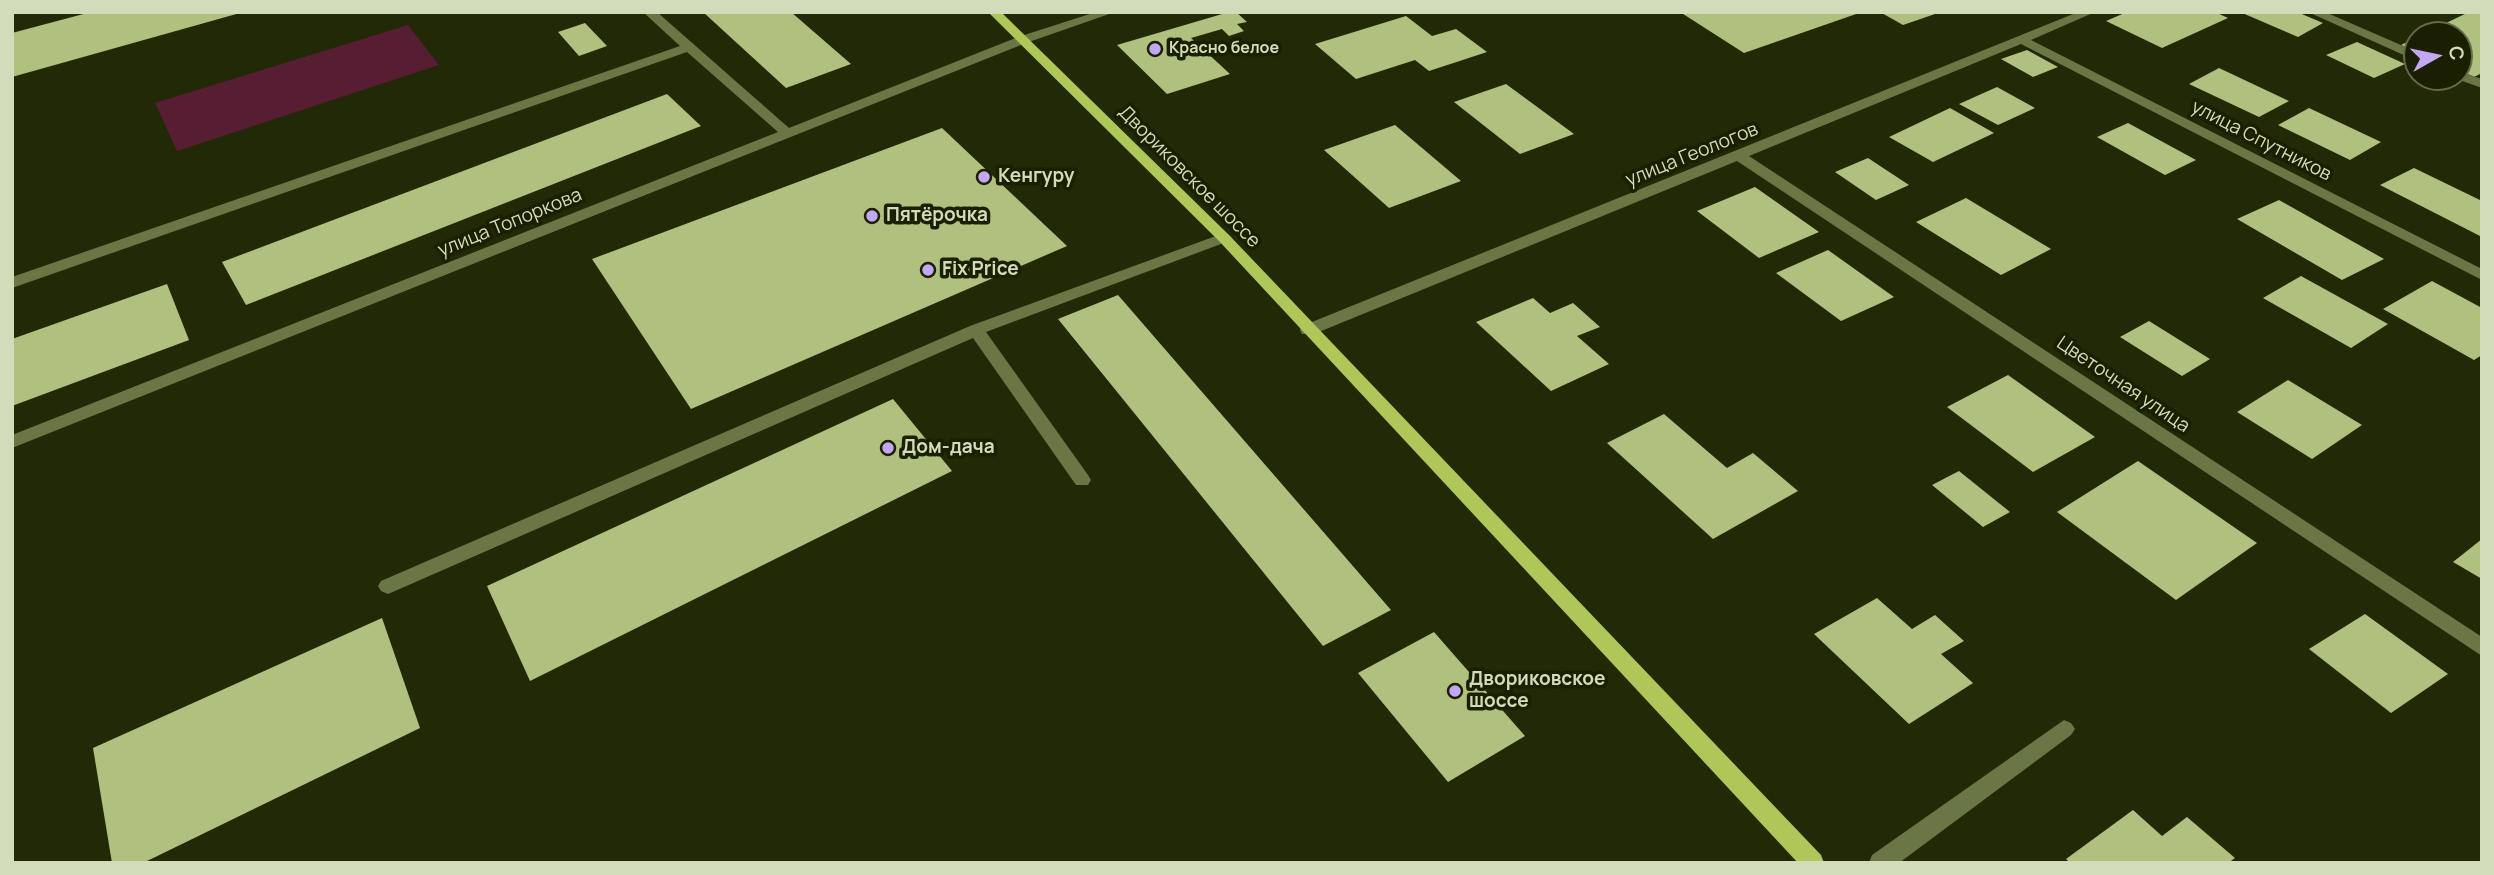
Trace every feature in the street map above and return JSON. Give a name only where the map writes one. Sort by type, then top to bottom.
[{"type":"main road","name":"Двориковское шоссе","points":[[994,12],[1224,238],[1813,863]]},
{"type":"street","points":[[649,12],[787,133]]},
{"type":"street","name":"улица Топоркова","points":[[12,442],[1022,40],[1109,12]]},
{"type":"street","name":"улица Геологов","points":[[1308,330],[1741,157],[2089,12]]},
{"type":"street","points":[[2314,12],[2403,51]]},
{"type":"street","name":"улица Спутников","points":[[2022,40],[2482,275]]},
{"type":"street","points":[[12,283],[689,47]]},
{"type":"street","name":"Цветочная улица","points":[[1741,157],[2482,648]]},
{"type":"street","points":[[388,586],[976,330],[1224,238]]},
{"type":"street","points":[[976,330],[1082,481]]},
{"type":"street","points":[[1880,863],[2064,729]]},
{"type":"shaded area","points":[[408,25],[439,65],[177,151],[155,103]]},
{"type":"building","points":[[91,12],[240,13],[12,77],[12,33]]},
{"type":"building","points":[[703,12],[791,12],[851,64],[786,88]]},
{"type":"building","points":[[1236,12],[1247,22],[1237,24],[1244,31],[1229,36],[1222,29],[1191,38],[1230,74],[1167,94],[1117,45]]},
{"type":"building","points":[[1680,12],[1859,12],[1859,13],[1744,53]]},
{"type":"building","points":[[1880,12],[1938,12],[1938,13],[1903,25]]},
{"type":"building","points":[[2127,12],[2215,12],[2228,18],[2162,48],[2106,21]]},
{"type":"building","points":[[2240,12],[2297,12],[2323,23],[2298,37]]},
{"type":"building","points":[[2469,12],[2482,12],[2482,73],[2473,77],[2473,21],[2450,21]]},
{"type":"building","points":[[1406,16],[1432,36],[1456,29],[1487,52],[1429,71],[1415,60],[1356,79],[1315,44]]},
{"type":"building","points":[[585,23],[607,46],[579,56],[558,32]]},
{"type":"building","points":[[2357,42],[2403,65],[2374,78],[2326,55]]},
{"type":"building","points":[[2027,50],[2058,67],[2033,77],[2001,59]]},
{"type":"building","points":[[2219,68],[2289,101],[2259,117],[2189,84]]},
{"type":"building","points":[[1506,84],[1574,134],[1520,154],[1454,102]]},
{"type":"building","points":[[1997,87],[2035,108],[1998,125],[1959,104]]},
{"type":"building","points":[[667,94],[701,126],[246,305],[222,262]]},
{"type":"building","points":[[1950,108],[1994,133],[1933,162],[1889,137]]},
{"type":"building","points":[[2309,108],[2381,142],[2350,160],[2278,125]]},
{"type":"building","points":[[2128,123],[2196,160],[2165,175],[2097,137]]},
{"type":"building","points":[[1395,125],[1461,181],[1389,208],[1324,150]]},
{"type":"building","points":[[942,128],[1067,246],[691,409],[592,259]]},
{"type":"building","points":[[1868,158],[1909,185],[1876,200],[1835,172]]},
{"type":"building","points":[[2414,168],[2482,201],[2482,237],[2380,185]]},
{"type":"building","points":[[1755,187],[1819,232],[1759,258],[1697,211]]},
{"type":"building","points":[[1966,198],[2051,249],[2001,275],[1916,222]]},
{"type":"building","points":[[2279,200],[2384,259],[2342,280],[2237,219]]},
{"type":"building","points":[[1828,250],[1894,297],[1841,321],[1776,273]]},
{"type":"building","points":[[2301,276],[2388,324],[2351,348],[2263,298]]},
{"type":"building","points":[[2432,281],[2482,308],[2482,355],[2474,360],[2383,309]]},
{"type":"building","points":[[167,284],[189,340],[12,406],[12,339]]},
{"type":"building","points":[[1118,295],[1391,610],[1323,646],[1058,319]]},
{"type":"building","points":[[1533,298],[1550,313],[1573,303],[1600,327],[1577,336],[1609,364],[1551,391],[1476,322]]},
{"type":"building","points":[[2149,321],[2210,359],[2182,376],[2120,337]]},
{"type":"building","points":[[2008,375],[2095,437],[2033,472],[1947,407]]},
{"type":"building","points":[[2288,380],[2362,425],[2312,459],[2237,412]]},
{"type":"building","points":[[893,399],[952,471],[530,681],[487,586]]},
{"type":"building","points":[[1664,414],[1727,468],[1753,453],[1798,491],[1713,539],[1607,443]]},
{"type":"building","points":[[2138,461],[2257,543],[2176,600],[2057,512]]},
{"type":"building","points":[[1959,471],[2010,512],[1983,527],[1932,485]]},
{"type":"building","points":[[2482,539],[2482,579],[2453,562]]},
{"type":"building","points":[[1877,598],[1912,629],[1935,615],[1964,641],[1941,654],[1973,683],[1909,724],[1814,634]]},
{"type":"building","points":[[2365,614],[2448,674],[2391,713],[2309,649]]},
{"type":"building","points":[[382,618],[420,728],[143,863],[112,863],[93,748]]},
{"type":"building","points":[[1434,632],[1525,736],[1448,782],[1358,673]]},
{"type":"building","points":[[2133,810],[2162,836],[2187,817],[2235,858],[2228,863],[2070,863],[2066,859]]},
{"type":"place","name":"Красно белое","points":[[1155,49]]},
{"type":"place","name":"Кенгуру","points":[[984,177]]},
{"type":"place","name":"Пятёрочка","points":[[872,216]]},
{"type":"place","name":"Fix Price","points":[[928,270]]},
{"type":"place","name":"Дом-дача","points":[[888,448]]},
{"type":"place","name":"Двориковское шоссе","points":[[1455,691]]}]
